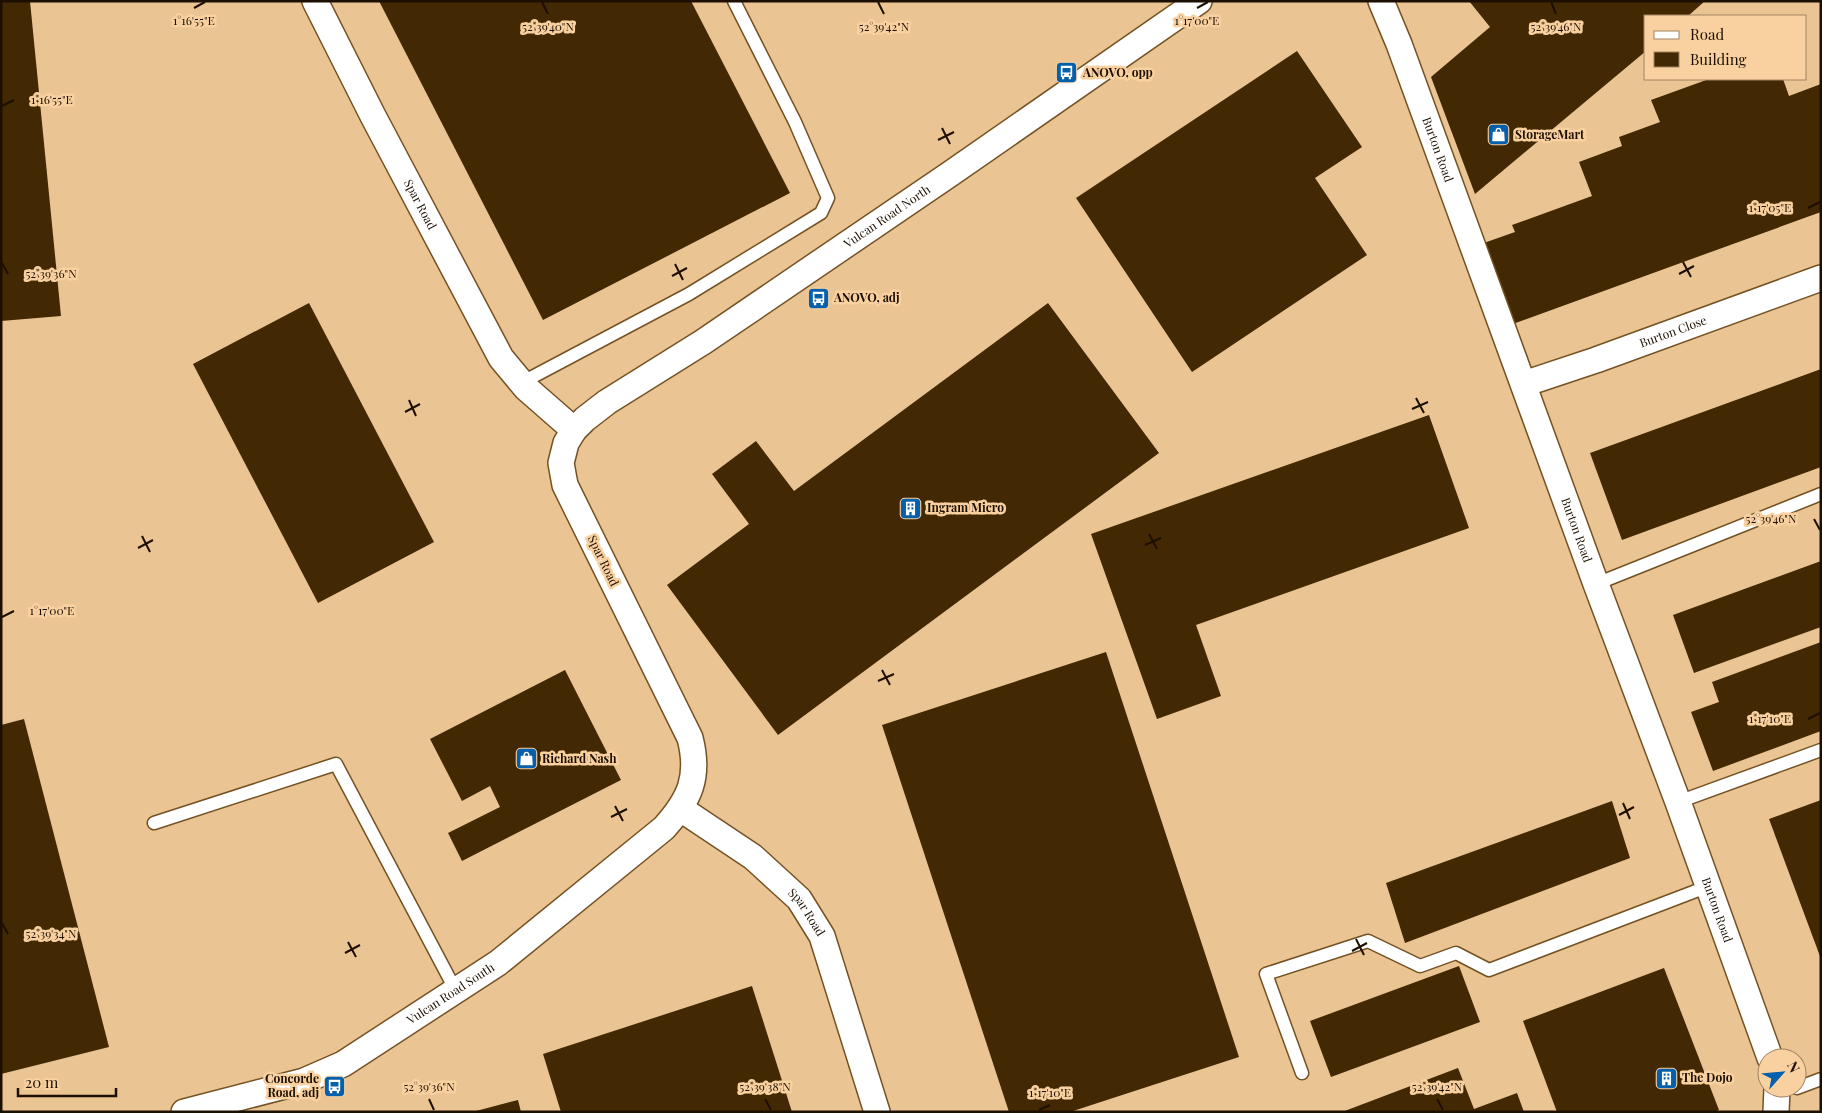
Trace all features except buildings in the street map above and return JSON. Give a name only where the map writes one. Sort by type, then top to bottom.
[{"type":"street","name":"Spar Road","points":[[315,1],[373,116],[501,358],[521,383],[574,430],[566,443],[561,463],[565,485],[690,738],[695,756],[693,781],[681,809],[753,857],[799,899],[822,936],[877,1112]]},
{"type":"street","name":"Vulcan Road North","points":[[574,430],[607,402],[703,342],[1199,1]]},
{"type":"street","name":"Burton Road","points":[[1381,1],[1399,44],[1596,584],[1709,886],[1766,1048]]},
{"type":"street","name":"Burton Close","points":[[1524,384],[1596,360],[1821,278]]},
{"type":"street","name":"Vulcan Road South","points":[[184,1112],[304,1081],[343,1064],[505,958],[664,828],[681,809]]},
{"type":"lane","points":[[521,383],[696,290],[821,213],[828,198],[795,122],[734,1]]},
{"type":"lane","points":[[1596,584],[1821,494]]},
{"type":"lane","points":[[1678,802],[1821,750]]},
{"type":"lane","points":[[154,823],[336,764],[456,990]]},
{"type":"lane","points":[[1302,1073],[1266,974],[1368,941],[1420,966],[1456,953],[1488,970],[1709,886]]},
{"type":"lane","points":[[1807,1085],[1821,1079]]},
{"type":"place","name":"ANOVO, opp","points":[[1067,73]]},
{"type":"place","name":"StorageMart","points":[[1499,135]]},
{"type":"place","name":"ANOVO, adj","points":[[818,298]]},
{"type":"place","name":"Ingram Micro","points":[[911,508]]},
{"type":"place","name":"Richard Nash","points":[[526,759]]},
{"type":"place","name":"The Dojo","points":[[1666,1078]]},
{"type":"place","name":"Concorde Road, adj","points":[[335,1086]]}]
